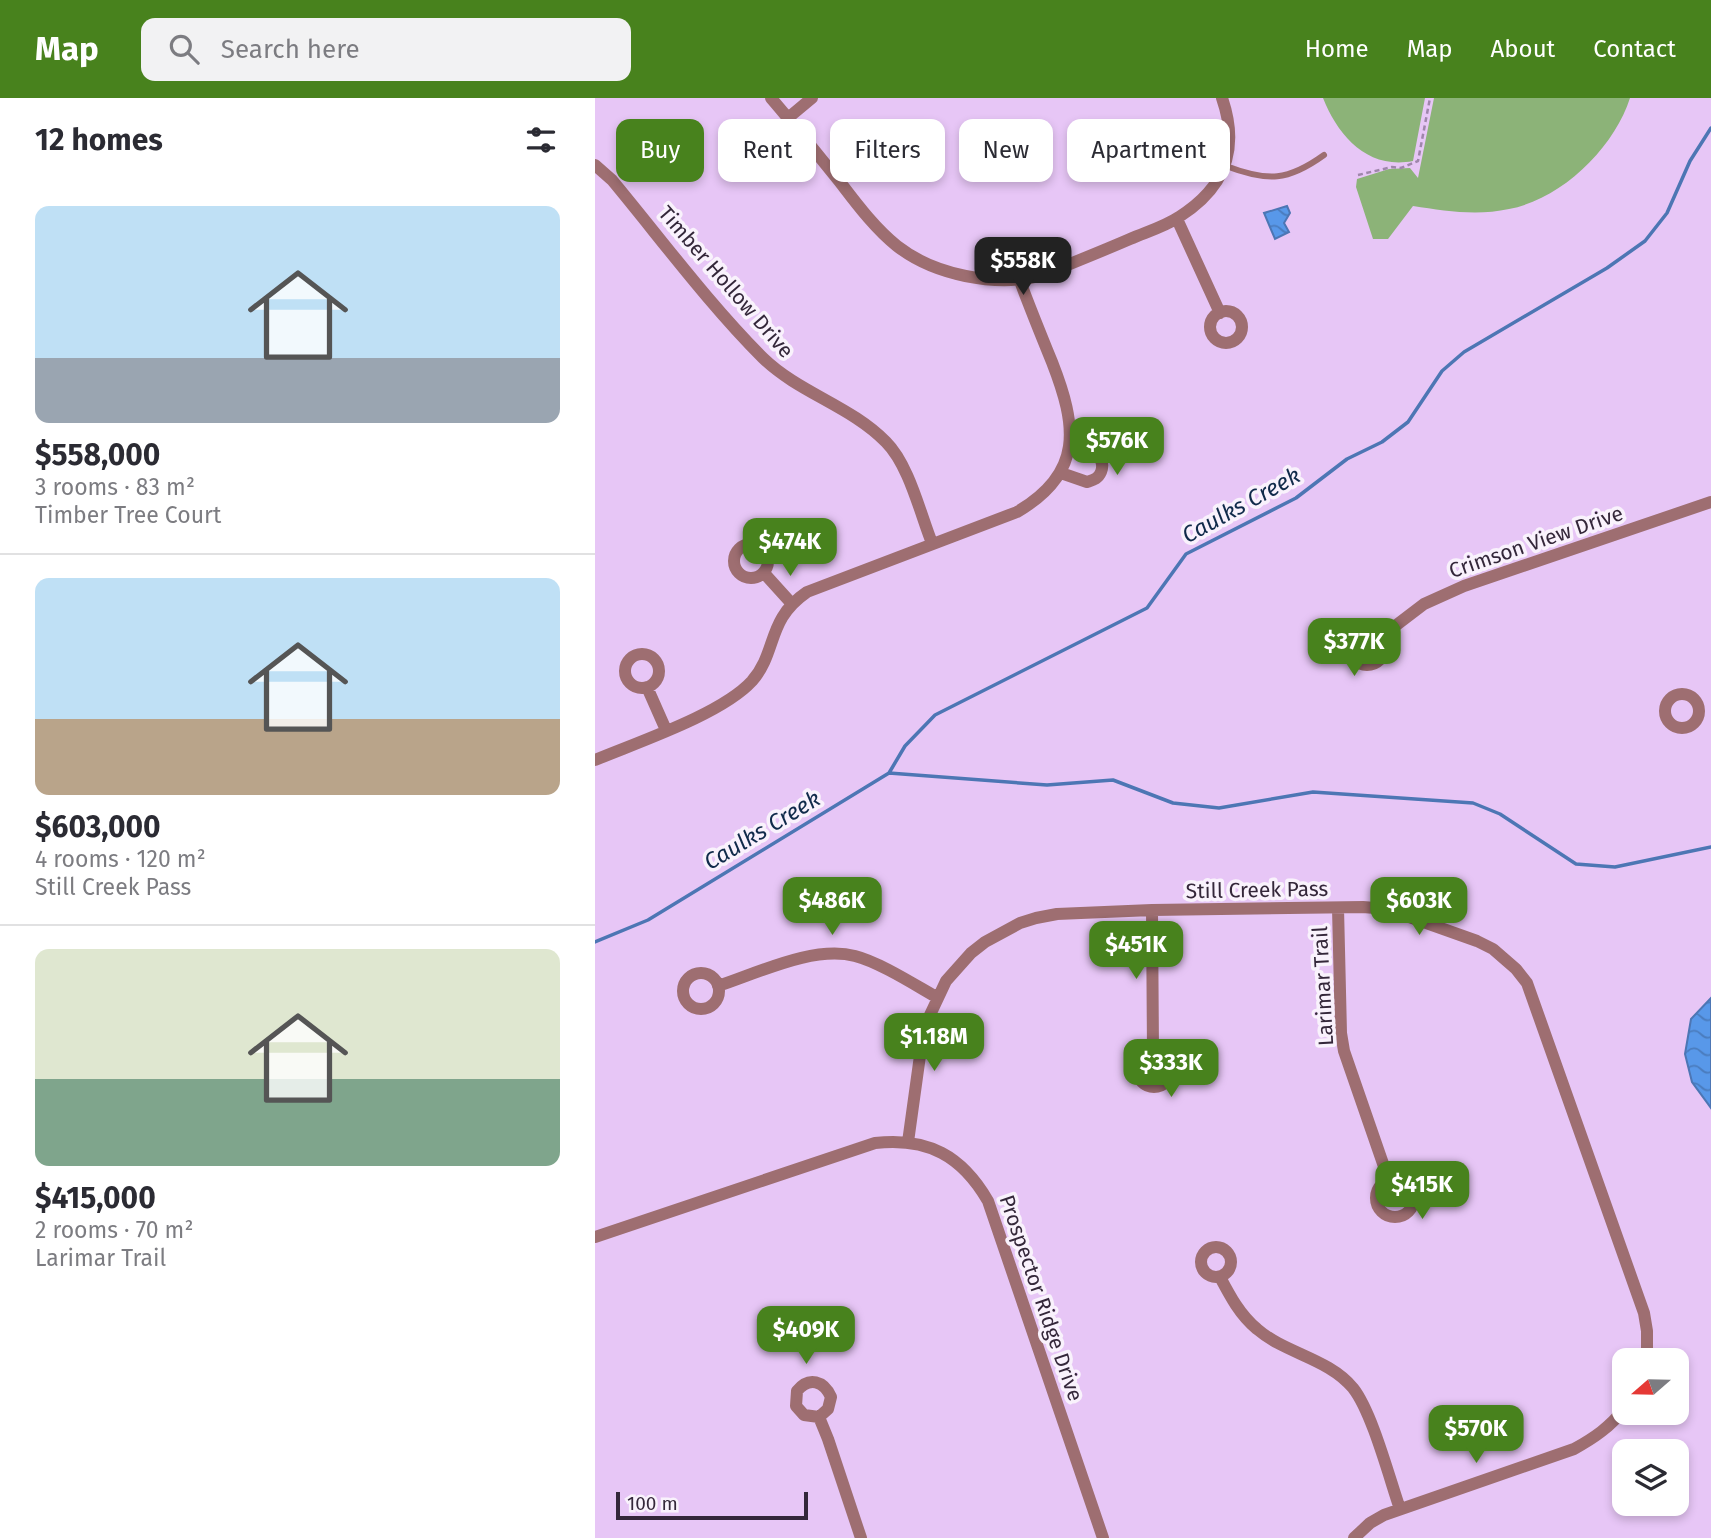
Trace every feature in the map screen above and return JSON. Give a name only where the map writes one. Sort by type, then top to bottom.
[{"type":"street","points":[[771,98],[857,205],[898,246],[920,261],[958,274],[1020,281],[1040,276],[1177,219],[1205,197],[1215,182]]},
{"type":"street","points":[[788,118],[812,98]]},
{"type":"street","points":[[1221,98],[1227,119]]},
{"type":"street","name":"Timber Hollow Drive","points":[[595,165],[613,180],[740,334],[765,359],[783,376],[860,422],[886,442],[904,471],[932,543]]},
{"type":"street","points":[[1177,219],[1220,313]]},
{"type":"street","points":[[595,760],[730,700],[758,672],[781,617],[807,592],[1017,512],[1035,502],[1048,490],[1066,464],[1071,442],[1069,412],[1020,281]]},
{"type":"street","points":[[1061,473],[1087,482],[1097,478],[1102,469],[1097,454],[1071,442]]},
{"type":"street","name":"Crimson View Drive","points":[[1382,636],[1424,604],[1454,590],[1711,502]]},
{"type":"street","points":[[764,573],[792,604]]},
{"type":"street","points":[[647,687],[666,730]]},
{"type":"street","name":"Larimar Trail","points":[[1338,908],[1341,1033],[1344,1051],[1389,1181]]},
{"type":"street","name":"Still Creek Pass","points":[[908,1142],[923,1034],[937,998],[946,981],[971,953],[993,936],[1020,923],[1057,914],[1152,910],[1387,909],[1477,941],[1505,958],[1527,983],[1644,1313],[1647,1348]]},
{"type":"street","points":[[1152,910],[1153,1052]]},
{"type":"street","points":[[719,986],[810,956],[842,954],[869,961],[937,998]]},
{"type":"street","name":"Prospector Ridge Drive","points":[[595,1237],[860,1147],[908,1142],[934,1149],[954,1159],[969,1171],[988,1201],[1103,1538]]},
{"type":"street","points":[[1220,1277],[1234,1303],[1260,1332],[1328,1367],[1354,1390],[1366,1410],[1399,1508]]},
{"type":"street","points":[[819,1417],[861,1538]]},
{"type":"street","points":[[1354,1538],[1370,1523],[1399,1508],[1574,1449],[1612,1424]]},
{"type":"lane","points":[[1230,167],[1277,178],[1303,170],[1324,155]]},
{"type":"path","points":[[1358,175],[1392,167],[1401,168],[1418,161],[1430,98]]},
{"type":"green space","points":[[1323,98],[1425,98],[1413,161],[1382,160],[1357,147],[1337,125]]},
{"type":"green space","points":[[1434,98],[1630,98],[1612,135],[1599,152],[1566,183],[1548,194],[1509,209],[1485,212],[1413,206],[1388,239],[1373,239],[1356,187],[1357,179],[1389,169],[1410,168],[1418,178]]},
{"type":"water","points":[[1287,206],[1290,213],[1284,223],[1289,232],[1275,239],[1264,213]]},
{"type":"water","points":[[1711,998],[1711,1108],[1692,1082],[1685,1054],[1691,1019]]},
{"type":"waterway","name":"Caulks Creek","points":[[595,942],[648,920],[889,773],[905,746],[935,715],[1147,608],[1186,554],[1296,498],[1347,459],[1382,442],[1408,422],[1442,371],[1464,352],[1607,268],[1645,241],[1667,213],[1690,161],[1711,128]]},
{"type":"waterway","points":[[889,773],[1047,785],[1113,780],[1173,803],[1219,808],[1313,792],[1473,803],[1500,814],[1576,864],[1615,867],[1711,847]]}]
